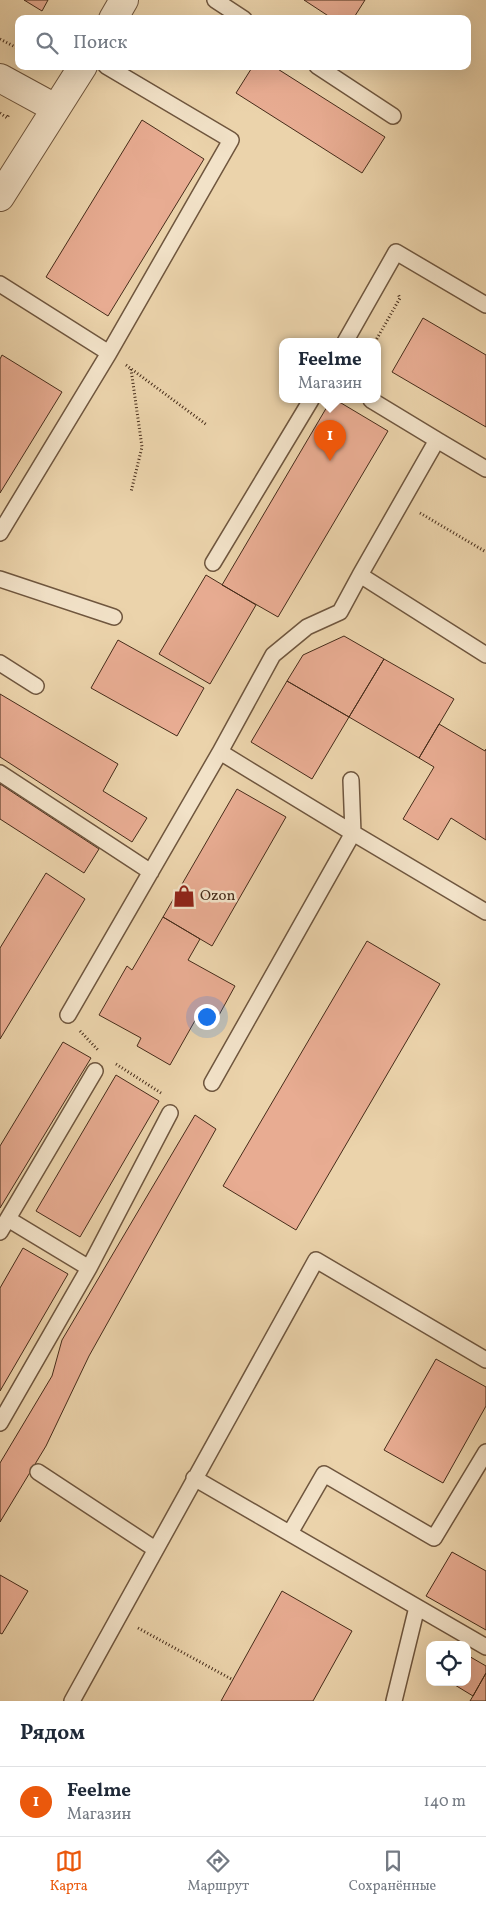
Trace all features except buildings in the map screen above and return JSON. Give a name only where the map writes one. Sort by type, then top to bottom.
[{"type":"street","points":[[115,15],[124,0]]},
{"type":"street","points":[[0,197],[80,70]]},
{"type":"street","points":[[0,78],[55,108]]},
{"type":"lane","points":[[215,0],[238,15]]},
{"type":"lane","points":[[0,533],[109,353],[231,140],[113,70]]},
{"type":"lane","points":[[323,70],[393,116]]},
{"type":"lane","points":[[346,338],[396,252],[486,305]]},
{"type":"lane","points":[[0,284],[109,353]]},
{"type":"lane","points":[[212,563],[309,403]]},
{"type":"lane","points":[[376,403],[486,469]]},
{"type":"lane","points":[[68,1014],[220,752],[273,655],[308,627],[340,612],[438,440]]},
{"type":"lane","points":[[360,575],[486,655]]},
{"type":"lane","points":[[0,579],[114,617]]},
{"type":"lane","points":[[0,663],[36,686]]},
{"type":"lane","points":[[220,752],[486,912]]},
{"type":"lane","points":[[0,774],[151,872]]},
{"type":"lane","points":[[212,1083],[352,833],[351,780]]},
{"type":"lane","points":[[89,1268],[4,1225],[95,1071]]},
{"type":"lane","points":[[0,1422],[89,1268],[170,1113]]},
{"type":"lane","points":[[72,1701],[316,1260],[486,1360]]},
{"type":"lane","points":[[290,1534],[324,1474],[434,1538],[486,1452]]},
{"type":"lane","points":[[38,1472],[156,1549]]},
{"type":"lane","points":[[194,1478],[486,1647]]},
{"type":"lane","points":[[394,1701],[417,1607]]},
{"type":"path","points":[[0,39],[15,47]]},
{"type":"path","points":[[109,353],[207,425]]},
{"type":"path","points":[[131,369],[142,447],[131,492]]},
{"type":"path","points":[[402,502],[486,552]]},
{"type":"path","points":[[68,1014],[75,1027],[105,1056],[173,1101],[170,1113]]},
{"type":"path","points":[[95,1071],[105,1056]]},
{"type":"path","points":[[117,1617],[233,1680]]},
{"type":"place","name":"Feelme","points":[[330,461]]},
{"type":"place","name":"Ozon","points":[[184,896]]}]
